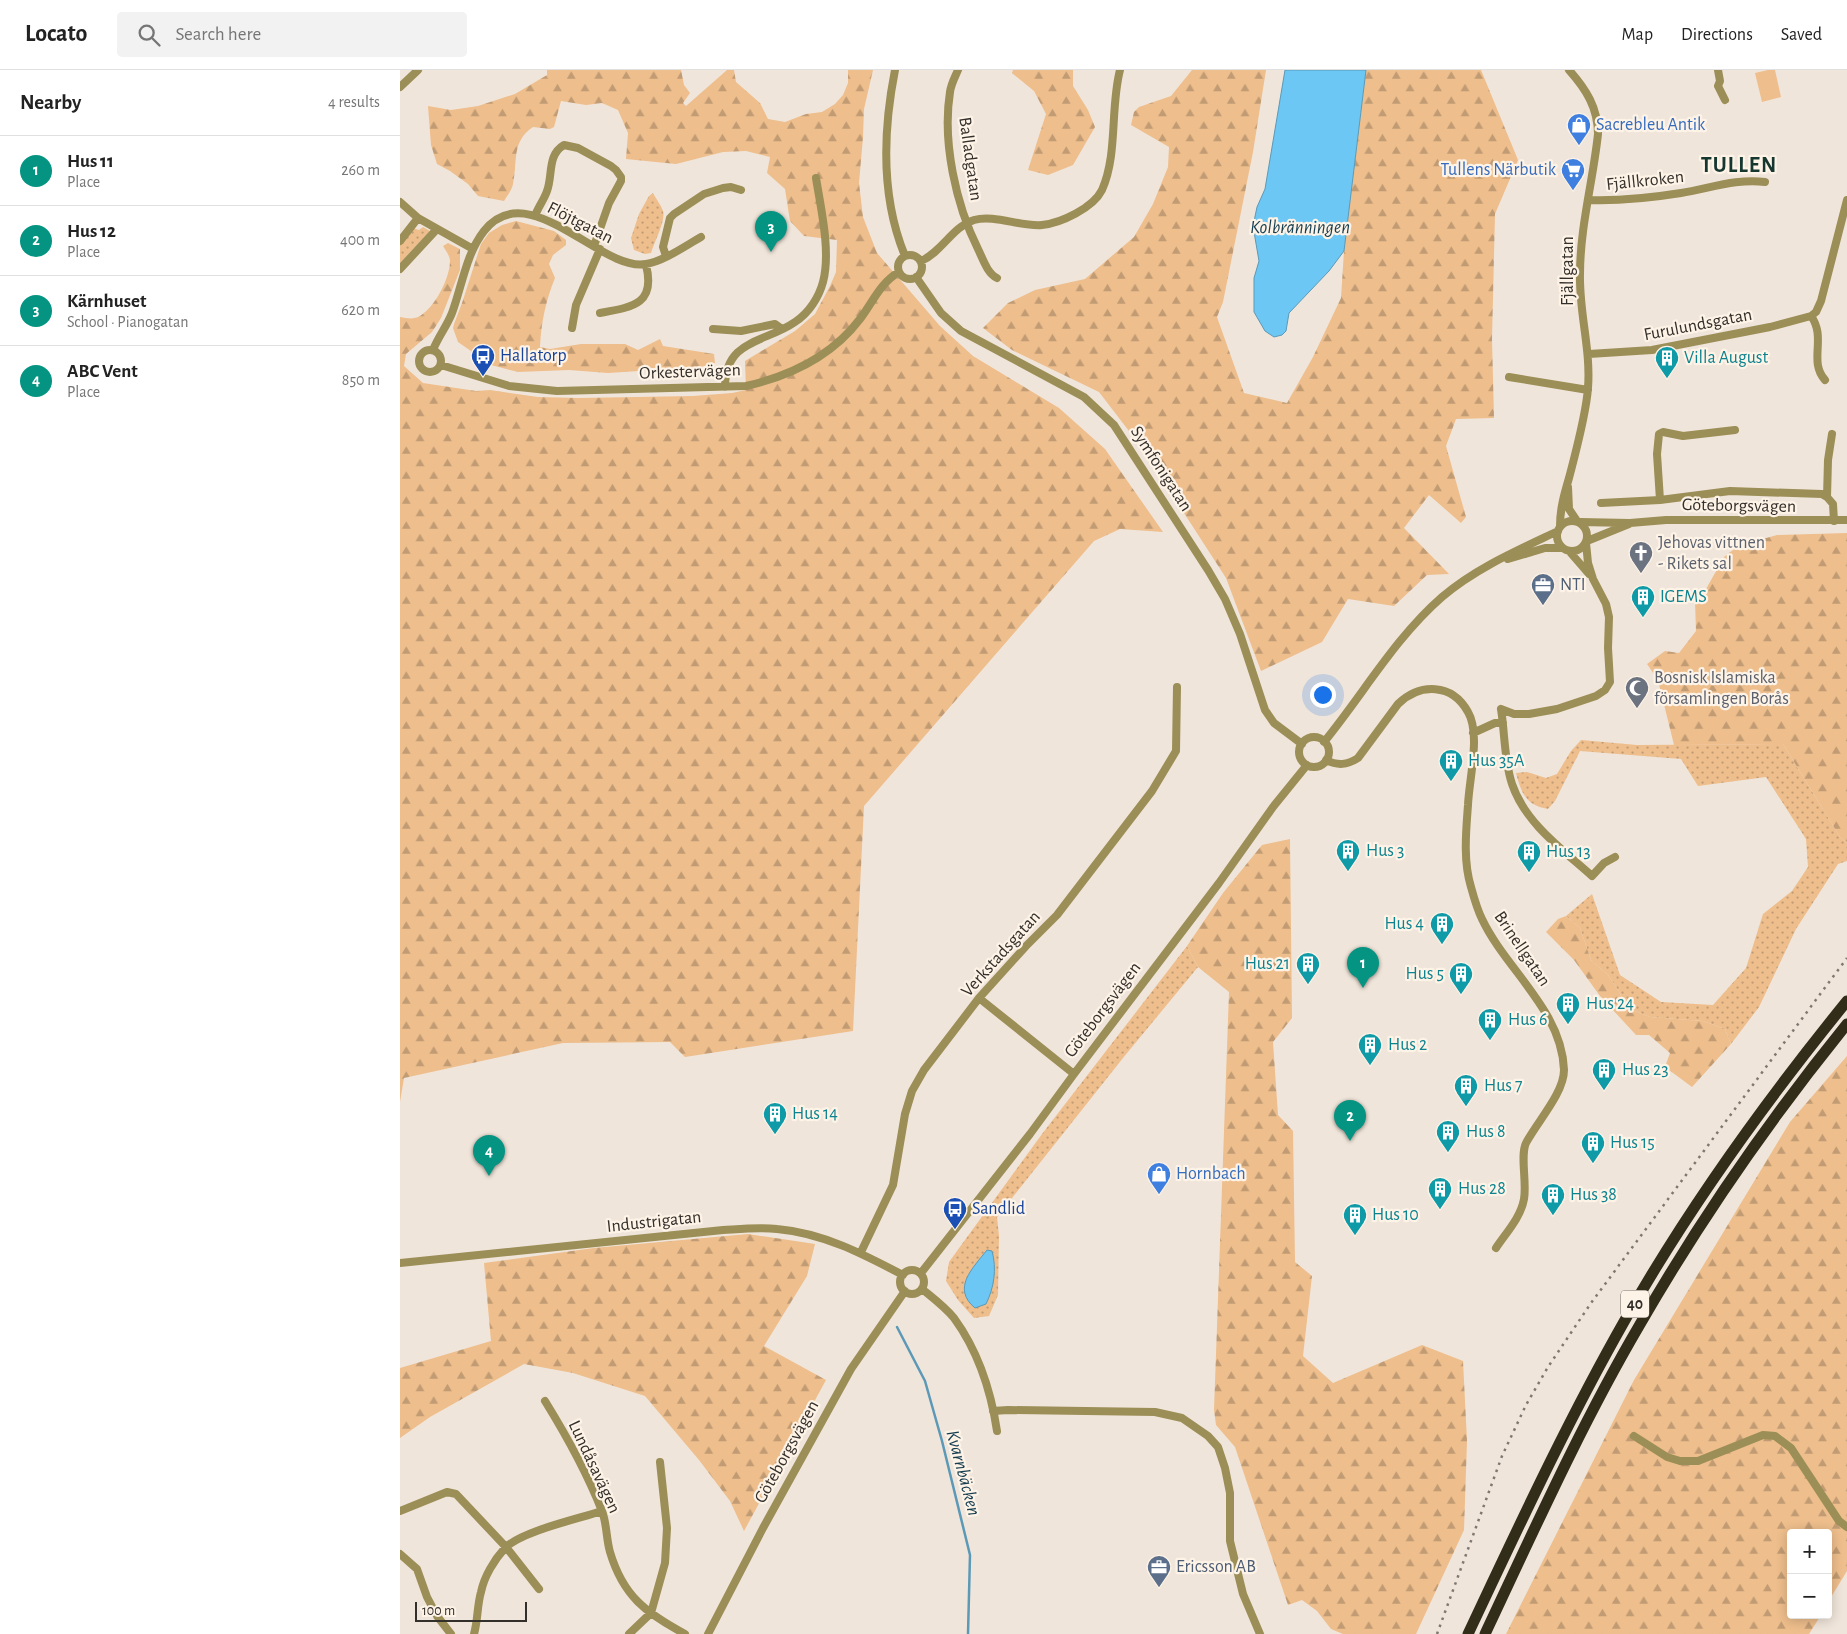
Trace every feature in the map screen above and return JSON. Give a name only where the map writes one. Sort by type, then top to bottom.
[{"type":"highway","name":"40","points":[[1468,1634],[1542,1477],[1581,1400],[1653,1273],[1699,1200],[1748,1129],[1797,1063],[1847,1001]]},
{"type":"highway","name":"40","points":[[1485,1634],[1556,1482],[1600,1397],[1652,1305],[1711,1209],[1761,1136],[1809,1071],[1847,1024]]},
{"type":"street","points":[[400,87],[418,70]]},
{"type":"street","points":[[895,70],[888,118],[887,172],[892,214],[905,256]]},
{"type":"street","name":"Balladgatan","points":[[958,70],[950,90],[949,140],[954,175],[966,223],[984,262],[992,275],[997,278]]},
{"type":"street","points":[[921,261],[934,254],[966,223],[976,219],[1042,225],[1067,219],[1085,208],[1101,191],[1107,172],[1120,70]]},
{"type":"street","name":"Fjällgatan","points":[[1559,529],[1563,495],[1588,390],[1589,354],[1582,306],[1580,276],[1581,244],[1598,142],[1598,118],[1590,97],[1569,70]]},
{"type":"street","points":[[1718,70],[1720,81],[1718,86],[1726,100]]},
{"type":"street","points":[[535,216],[547,194],[555,154],[564,145],[578,148],[611,166],[620,177],[621,181],[604,216],[597,247],[576,305],[572,328]]},
{"type":"street","points":[[725,387],[727,367],[739,349],[794,324],[817,297],[823,281],[826,252],[816,178]]},
{"type":"street","name":"Fjällkroken","points":[[1588,200],[1679,194],[1747,181],[1765,182]]},
{"type":"street","points":[[666,256],[663,246],[670,218],[674,214],[704,194],[731,187],[740,190]]},
{"type":"street","points":[[1825,380],[1817,368],[1818,328],[1811,316],[1816,312],[1821,301],[1847,200]]},
{"type":"street","points":[[400,202],[418,218],[473,249]]},
{"type":"street","name":"Flöjtgatan","points":[[432,350],[451,316],[473,249],[484,231],[495,220],[502,217],[517,214],[535,216],[575,234],[624,262],[646,264],[666,256],[701,237]]},
{"type":"street","points":[[400,241],[418,218]]},
{"type":"street","points":[[400,269],[437,229]]},
{"type":"street","points":[[905,256],[914,256],[921,261],[922,270],[916,277],[906,278],[899,272],[899,263],[905,256]]},
{"type":"street","points":[[600,313],[637,303],[644,296],[648,288],[649,278],[646,264]]},
{"type":"street","name":"Orkestervägen","points":[[441,365],[509,386],[535,390],[746,386],[772,380],[795,371],[813,361],[842,338],[858,321],[883,285],[899,272]]},
{"type":"street","name":"Symfonigatan","points":[[916,277],[941,313],[961,330],[1084,397],[1114,425],[1225,599],[1240,634],[1265,710],[1274,723],[1302,744]]},
{"type":"street","name":"Furulundsgatan","points":[[1589,354],[1661,348],[1770,327],[1811,316]]},
{"type":"street","points":[[713,329],[740,331],[776,324],[782,329]]},
{"type":"street","points":[[427,350],[432,350],[440,355],[441,365],[438,370],[426,372],[420,366],[421,355],[427,350]]},
{"type":"street","points":[[1509,378],[1588,390]]},
{"type":"street","points":[[1660,500],[1657,454],[1659,434],[1663,432],[1683,436],[1736,430]]},
{"type":"street","points":[[1826,497],[1828,460],[1832,434]]},
{"type":"street","name":"Fjällgatan","points":[[1568,480],[1569,508],[1578,522]]},
{"type":"street","points":[[1601,503],[1660,500],[1730,491],[1822,494],[1832,504],[1834,521]]},
{"type":"street","name":"Göteborgsvägen","points":[[1578,522],[1847,520]]},
{"type":"street","points":[[1324,742],[1387,658],[1426,613],[1461,583],[1476,573],[1559,529],[1566,522],[1578,522],[1587,530],[1588,563],[1606,604],[1609,617],[1610,682],[1605,690],[1596,696],[1553,710],[1529,714],[1514,714],[1501,708],[1511,778],[1516,793],[1529,815],[1549,837],[1592,876],[1604,863],[1615,857]]},
{"type":"street","name":"Göteborgsvägen","points":[[1586,542],[1630,523]]},
{"type":"street","points":[[1559,529],[1558,541],[1594,579]]},
{"type":"street","points":[[1499,561],[1545,548],[1579,550],[1586,542]]},
{"type":"street","name":"Verkstadsgatan","points":[[861,1252],[893,1185],[905,1114],[912,1091],[924,1070],[979,998],[1057,915],[1152,791],[1176,751],[1176,687]]},
{"type":"street","name":"Brinellgatan","points":[[1326,760],[1340,764],[1358,758],[1398,704],[1406,697],[1424,689],[1438,689],[1447,692],[1462,702],[1472,721],[1473,733],[1467,806],[1466,850],[1470,886],[1482,920],[1543,1008],[1554,1030],[1564,1070],[1563,1080],[1557,1092],[1526,1143],[1523,1153],[1526,1166],[1524,1200],[1517,1216],[1496,1248]]},
{"type":"street","points":[[1473,733],[1495,723],[1503,722]]},
{"type":"street","points":[[1312,737],[1324,742],[1328,749],[1326,760],[1316,766],[1307,765],[1300,757],[1299,751],[1302,744],[1305,740],[1312,737]]},
{"type":"street","name":"Göteborgsvägen","points":[[921,1273],[1025,1141],[1307,765]]},
{"type":"street","points":[[979,998],[1074,1074]]},
{"type":"street","name":"Industrigatan","points":[[400,1263],[728,1230],[776,1229],[806,1234],[861,1252],[903,1275]]},
{"type":"street","points":[[911,1270],[921,1273],[924,1281],[922,1289],[914,1294],[905,1291],[900,1284],[903,1275],[911,1270]]},
{"type":"street","points":[[922,1289],[953,1317],[967,1338],[986,1383],[997,1431]]},
{"type":"street","name":"Göteborgsvägen","points":[[708,1634],[805,1450],[851,1369],[905,1291]]},
{"type":"street","name":"Lundåsavägen","points":[[545,1401],[602,1511],[609,1550],[618,1576],[634,1599],[651,1613],[685,1634]]},
{"type":"street","points":[[993,1412],[1008,1410],[1155,1412],[1182,1418],[1208,1436],[1218,1447],[1225,1468],[1230,1494],[1230,1541],[1243,1594],[1260,1634]]},
{"type":"street","points":[[1634,1436],[1667,1457],[1680,1461],[1698,1461],[1763,1435],[1775,1436],[1791,1448],[1839,1521],[1847,1526]]},
{"type":"street","points":[[629,1634],[651,1613],[665,1564],[667,1528],[660,1462]]},
{"type":"street","points":[[400,1511],[447,1492],[456,1494],[506,1547],[539,1589]]},
{"type":"street","points":[[474,1634],[481,1592],[490,1568],[506,1547],[529,1534],[602,1511]]},
{"type":"street","points":[[400,1554],[417,1569],[427,1597],[437,1616],[450,1634]]},
{"type":"green space","points":[[547,70],[681,70],[684,85],[690,93],[683,103],[686,106],[727,70],[734,70],[736,82],[760,103],[768,119],[785,122],[806,114],[822,112],[835,104],[843,95],[848,83],[848,70],[873,70],[864,109],[859,183],[863,217],[877,253],[940,326],[973,356],[1059,408],[1105,449],[1163,532],[1120,529],[1094,541],[864,806],[853,1031],[685,1057],[670,1042],[563,1043],[404,1078],[400,1102],[400,317],[412,318],[420,316],[426,312],[441,292],[450,261],[443,246],[448,243],[460,249],[460,270],[441,318],[432,332],[406,354],[404,366],[423,383],[476,391],[490,390],[538,397],[693,396],[732,393],[746,390],[745,361],[795,331],[815,314],[836,272],[837,240],[804,236],[790,221],[785,189],[767,173],[770,157],[746,151],[723,152],[676,164],[626,159],[628,133],[618,110],[602,103],[586,105],[561,101],[554,127],[550,129],[533,127],[526,133],[518,146],[511,191],[504,201],[478,196],[468,184],[437,164],[431,145],[428,106],[451,110],[478,106],[515,94],[547,75]]},
{"type":"green space","points":[[1013,70],[1073,70],[1073,86],[1088,110],[1095,127],[1073,165],[1048,175],[1028,170],[1046,114],[1034,91],[1012,73]]},
{"type":"green space","points":[[1192,70],[1266,70],[1253,152],[1223,302],[1217,317],[1244,393],[1287,403],[1313,357],[1341,298],[1344,251],[1366,70],[1481,70],[1518,160],[1495,214],[1492,339],[1494,418],[1456,419],[1446,446],[1466,517],[1461,523],[1429,495],[1404,528],[1449,574],[1427,575],[1394,606],[1348,599],[1322,642],[1261,671],[1226,578],[1142,448],[1099,392],[1012,350],[983,328],[1008,303],[1035,290],[1085,279],[1134,237],[1153,204],[1168,167],[1169,147],[1131,125],[1134,112],[1139,107],[1171,96]]},
{"type":"green space","points":[[1775,70],[1781,97],[1762,102],[1755,73]]},
{"type":"green space","points":[[653,193],[663,211],[663,220],[651,253],[645,254],[634,250],[631,238],[639,214],[649,196]]},
{"type":"green space","points":[[516,221],[554,231],[566,240],[566,245],[553,255],[549,264],[555,278],[544,311],[540,347],[550,349],[581,344],[625,344],[638,350],[660,339],[663,346],[714,354],[715,363],[701,367],[608,373],[569,370],[518,372],[491,365],[458,342],[453,328],[481,244],[489,233],[502,225]]},
{"type":"green space","points":[[423,227],[430,231],[400,263],[400,245],[413,228],[419,230]]},
{"type":"green space","points":[[1847,533],[1847,843],[1840,837],[1783,744],[1674,745],[1658,680],[1647,664],[1665,651],[1679,653],[1696,631],[1695,601],[1706,589],[1724,557],[1738,546],[1777,535]]},
{"type":"green space","points":[[1581,740],[1637,745],[1783,744],[1840,837],[1847,843],[1847,861],[1838,864],[1796,929],[1759,1007],[1731,1044],[1725,1029],[1703,1021],[1650,1017],[1630,1009],[1623,1002],[1620,993],[1608,975],[1591,960],[1580,928],[1566,916],[1592,894],[1620,975],[1661,1002],[1713,1005],[1746,968],[1763,914],[1792,891],[1808,867],[1806,839],[1766,777],[1698,786],[1681,759],[1580,751],[1555,801],[1548,809],[1534,805],[1523,792],[1516,773],[1527,772],[1546,778],[1557,774],[1571,751]]},
{"type":"green space","points":[[1290,839],[1292,1018],[1273,1042],[1278,1115],[1293,1131],[1295,1262],[1312,1276],[1303,1356],[1333,1383],[1422,1345],[1463,1361],[1467,1441],[1464,1530],[1416,1634],[1343,1634],[1331,1629],[1317,1611],[1302,1600],[1288,1605],[1235,1447],[1216,1425],[1214,1410],[1229,992],[1198,967],[1187,946],[1223,893],[1262,845]]},
{"type":"green space","points":[[1566,916],[1580,928],[1591,960],[1608,975],[1620,993],[1623,1002],[1630,1009],[1650,1017],[1703,1021],[1725,1029],[1731,1044],[1692,1087],[1665,1067],[1670,1053],[1649,1035],[1636,1035],[1600,996],[1574,960],[1546,932],[1558,919]]},
{"type":"green space","points":[[1187,946],[1198,967],[997,1217],[999,1236],[998,1295],[989,1316],[974,1318],[958,1300],[946,1281],[949,1262],[1042,1134]]},
{"type":"green space","points":[[1847,1056],[1847,1571],[1832,1595],[1832,1529],[1787,1529],[1787,1619],[1818,1619],[1809,1634],[1506,1634],[1634,1380],[1790,1122]]},
{"type":"green space","points":[[748,1234],[815,1244],[807,1276],[764,1346],[826,1380],[744,1531],[730,1501],[699,1460],[645,1396],[573,1373],[524,1364],[430,1417],[400,1438],[400,1368],[491,1341],[484,1263],[594,1248]]},
{"type":"water","name":"Kolbränningen","points":[[1285,70],[1366,70],[1344,251],[1329,271],[1289,313],[1286,331],[1282,335],[1274,337],[1265,331],[1254,312],[1254,278],[1259,261],[1253,226],[1257,207],[1265,189]]},
{"type":"water","points":[[987,1250],[992,1251],[994,1258],[993,1285],[986,1304],[975,1308],[968,1301],[965,1286],[971,1271]]},
{"type":"waterway","name":"Kvarnbäcken","points":[[897,1327],[925,1381],[970,1555],[968,1634]]},
{"type":"railway","points":[[1437,1634],[1502,1456],[1526,1405],[1548,1367],[1591,1303],[1847,958]]},
{"type":"place","name":"Sacrebleu Antik","points":[[1579,146]]},
{"type":"place","name":"Tullens Närbutik","points":[[1573,191]]},
{"type":"place","name":"Kärnhuset","points":[[771,252]]},
{"type":"place","name":"Hallatorp","points":[[483,377]]},
{"type":"place","name":"Villa August","points":[[1667,379]]},
{"type":"place","name":"Jehovas vittnen - Rikets sal","points":[[1641,574]]},
{"type":"place","name":"NTI","points":[[1543,606]]},
{"type":"place","name":"IGEMS","points":[[1643,618]]},
{"type":"place","name":"Bosnisk Islamiska församlingen Borås","points":[[1637,709]]},
{"type":"place","name":"Hus 35A","points":[[1451,782]]},
{"type":"place","name":"Hus 3","points":[[1348,872]]},
{"type":"place","name":"Hus 13","points":[[1529,873]]},
{"type":"place","name":"Hus 4","points":[[1442,945]]},
{"type":"place","name":"Hus 21","points":[[1308,985]]},
{"type":"place","name":"Hus 11","points":[[1363,988]]},
{"type":"place","name":"Hus 5","points":[[1461,995]]},
{"type":"place","name":"Hus 24","points":[[1568,1025]]},
{"type":"place","name":"Hus 6","points":[[1490,1041]]},
{"type":"place","name":"Hus 2","points":[[1370,1066]]},
{"type":"place","name":"Hus 23","points":[[1604,1091]]},
{"type":"place","name":"Hus 7","points":[[1466,1107]]},
{"type":"place","name":"Hus 14","points":[[775,1135]]},
{"type":"place","name":"Hus 12","points":[[1350,1141]]},
{"type":"place","name":"Hus 8","points":[[1448,1153]]},
{"type":"place","name":"Hus 15","points":[[1593,1164]]},
{"type":"place","name":"ABC Vent","points":[[489,1176]]},
{"type":"place","name":"Hornbach","points":[[1159,1195]]},
{"type":"place","name":"Hus 28","points":[[1440,1210]]},
{"type":"place","name":"Hus 38","points":[[1553,1216]]},
{"type":"place","name":"Sandlid","points":[[955,1230]]},
{"type":"place","name":"Hus 10","points":[[1355,1236]]},
{"type":"place","name":"Ericsson AB","points":[[1159,1588]]},
{"type":"district","name":"TULLEN","points":[[1739,165]]}]
